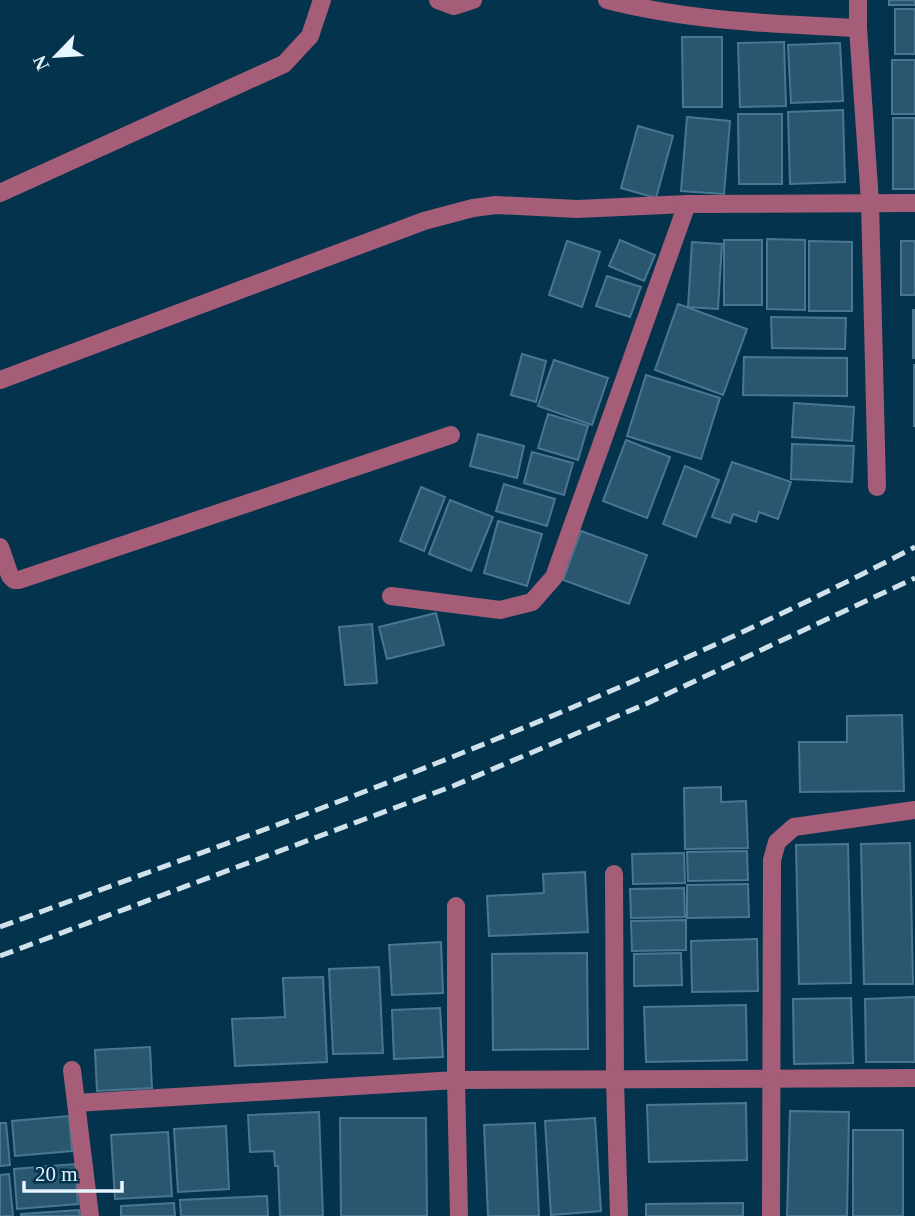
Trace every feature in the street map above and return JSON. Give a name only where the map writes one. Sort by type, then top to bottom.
[{"type":"street","points":[[0,193],[284,64],[310,36],[322,0]]},
{"type":"street","points":[[438,0],[454,6],[473,0]]},
{"type":"street","points":[[607,0],[656,6],[723,20],[858,28]]},
{"type":"street","points":[[858,0],[870,202],[877,487]]},
{"type":"street","points":[[0,380],[451,213],[496,205],[577,209],[687,204],[915,203]]},
{"type":"street","points":[[391,596],[500,610],[532,602],[554,576],[687,204]]},
{"type":"street","points":[[0,547],[10,576],[19,580],[451,435]]},
{"type":"street","points":[[771,1216],[772,860],[777,842],[794,827],[915,810]]},
{"type":"street","points":[[614,874],[619,1216]]},
{"type":"street","points":[[456,906],[459,1216]]},
{"type":"street","points":[[72,1070],[90,1216]]},
{"type":"street","points":[[76,1103],[456,1080],[915,1079]]},
{"type":"building","points":[[889,0],[915,0],[915,5],[889,5]]},
{"type":"building","points":[[895,9],[915,9],[915,54],[895,54]]},
{"type":"building","points":[[682,37],[722,37],[722,107],[683,107]]},
{"type":"building","points":[[784,42],[786,106],[740,107],[738,43]]},
{"type":"building","points":[[840,43],[843,101],[791,103],[788,45]]},
{"type":"building","points":[[892,60],[915,60],[915,114],[892,114]]},
{"type":"building","points":[[843,110],[845,182],[790,184],[788,112]]},
{"type":"building","points":[[738,114],[782,114],[782,184],[739,184]]},
{"type":"building","points":[[687,117],[730,121],[724,194],[681,191]]},
{"type":"building","points":[[893,118],[915,118],[915,189],[893,189]]},
{"type":"building","points":[[638,126],[673,136],[656,198],[621,188]]},
{"type":"building","points":[[767,239],[805,240],[805,310],[767,309]]},
{"type":"building","points":[[620,240],[655,255],[644,281],[609,266]]},
{"type":"building","points":[[724,240],[762,240],[762,305],[724,305]]},
{"type":"building","points":[[567,241],[600,252],[582,307],[549,295]]},
{"type":"building","points":[[809,241],[852,242],[852,311],[809,311]]},
{"type":"building","points":[[901,241],[915,241],[915,295],[901,295]]},
{"type":"building","points":[[692,242],[722,244],[718,309],[688,307]]},
{"type":"building","points":[[607,276],[641,287],[630,317],[596,306]]},
{"type":"building","points":[[678,304],[747,329],[723,395],[655,370]]},
{"type":"building","points":[[915,310],[915,358],[913,358]]},
{"type":"building","points":[[771,317],[846,318],[845,349],[772,348]]},
{"type":"building","points":[[522,354],[546,361],[536,402],[511,395]]},
{"type":"building","points":[[744,357],[847,358],[847,396],[743,395]]},
{"type":"building","points":[[554,360],[608,378],[592,425],[538,406]]},
{"type":"building","points":[[915,365],[915,426],[914,426]]},
{"type":"building","points":[[646,375],[720,398],[701,459],[627,436]]},
{"type":"building","points":[[794,403],[854,407],[852,441],[792,437]]},
{"type":"building","points":[[548,414],[588,426],[578,460],[538,448]]},
{"type":"building","points":[[478,434],[524,446],[517,478],[470,466]]},
{"type":"building","points":[[626,440],[670,457],[647,518],[603,501]]},
{"type":"building","points":[[792,444],[854,446],[852,482],[791,479]]},
{"type":"building","points":[[532,452],[573,463],[564,495],[524,483]]},
{"type":"building","points":[[732,462],[791,482],[778,519],[759,512],[756,522],[733,514],[730,523],[712,517]]},
{"type":"building","points":[[685,466],[719,480],[696,537],[663,524]]},
{"type":"building","points":[[504,484],[555,499],[547,526],[496,511]]},
{"type":"building","points":[[421,487],[445,497],[424,551],[400,541]]},
{"type":"building","points":[[450,500],[493,517],[471,571],[429,554]]},
{"type":"building","points":[[498,521],[542,534],[527,586],[484,573]]},
{"type":"building","points":[[581,531],[647,555],[629,604],[563,580]]},
{"type":"building","points":[[436,613],[444,645],[387,659],[379,627]]},
{"type":"building","points":[[372,624],[377,683],[345,685],[339,627]]},
{"type":"building","points":[[902,715],[904,791],[800,792],[799,742],[847,742],[847,716]]},
{"type":"building","points":[[721,787],[721,802],[746,801],[748,848],[685,849],[684,788]]},
{"type":"building","points":[[910,843],[913,984],[864,984],[861,844]]},
{"type":"building","points":[[848,844],[851,983],[799,984],[796,845]]},
{"type":"building","points":[[747,851],[748,880],[688,881],[687,852]]},
{"type":"building","points":[[684,853],[685,883],[633,884],[632,854]]},
{"type":"building","points":[[585,872],[588,932],[489,936],[487,896],[544,893],[543,874]]},
{"type":"building","points":[[748,884],[749,917],[687,918],[687,885]]},
{"type":"building","points":[[684,888],[685,917],[631,918],[630,889]]},
{"type":"building","points":[[686,920],[686,950],[632,951],[631,921]]},
{"type":"building","points":[[757,939],[758,991],[692,992],[691,941]]},
{"type":"building","points":[[441,942],[443,993],[392,995],[389,945]]},
{"type":"building","points":[[587,953],[588,1049],[493,1050],[492,954]]},
{"type":"building","points":[[681,953],[682,985],[634,986],[634,954]]},
{"type":"building","points":[[379,967],[383,1053],[333,1054],[329,969]]},
{"type":"building","points":[[323,977],[327,1062],[235,1066],[232,1019],[285,1017],[283,978]]},
{"type":"building","points":[[915,997],[915,1062],[866,1062],[865,999]]},
{"type":"building","points":[[851,998],[853,1063],[794,1064],[793,999]]},
{"type":"building","points":[[746,1005],[747,1060],[646,1062],[644,1007]]},
{"type":"building","points":[[440,1008],[443,1057],[394,1059],[392,1010]]},
{"type":"building","points":[[150,1047],[152,1088],[97,1091],[95,1050]]},
{"type":"building","points":[[746,1103],[747,1160],[649,1162],[647,1105]]},
{"type":"building","points":[[790,1111],[849,1112],[847,1216],[787,1216]]},
{"type":"building","points":[[319,1112],[323,1216],[280,1216],[278,1166],[275,1166],[274,1151],[250,1152],[248,1115]]},
{"type":"building","points":[[69,1116],[72,1151],[15,1156],[12,1121]]},
{"type":"building","points":[[340,1118],[426,1118],[427,1216],[341,1216]]},
{"type":"building","points":[[595,1118],[601,1211],[551,1215],[545,1121]]},
{"type":"building","points":[[0,1123],[6,1123],[10,1165],[0,1166]]},
{"type":"building","points":[[535,1123],[539,1216],[488,1216],[484,1125]]},
{"type":"building","points":[[226,1126],[229,1189],[178,1192],[174,1129]]},
{"type":"building","points":[[853,1130],[903,1130],[903,1216],[853,1216]]},
{"type":"building","points":[[168,1132],[172,1196],[115,1199],[111,1135]]},
{"type":"building","points":[[75,1164],[78,1204],[17,1209],[14,1169]]},
{"type":"building","points":[[9,1174],[13,1216],[0,1216],[0,1175]]},
{"type":"building","points":[[267,1196],[268,1216],[181,1216],[180,1200]]},
{"type":"building","points":[[174,1203],[175,1216],[121,1216],[121,1206]]},
{"type":"building","points":[[743,1203],[743,1216],[646,1216],[646,1204]]},
{"type":"building","points":[[79,1210],[80,1216],[21,1216],[21,1214]]},
{"type":"railway","points":[[0,927],[332,804],[502,737],[740,633],[915,547]]},
{"type":"railway","points":[[0,956],[453,786],[648,703],[915,578]]}]
